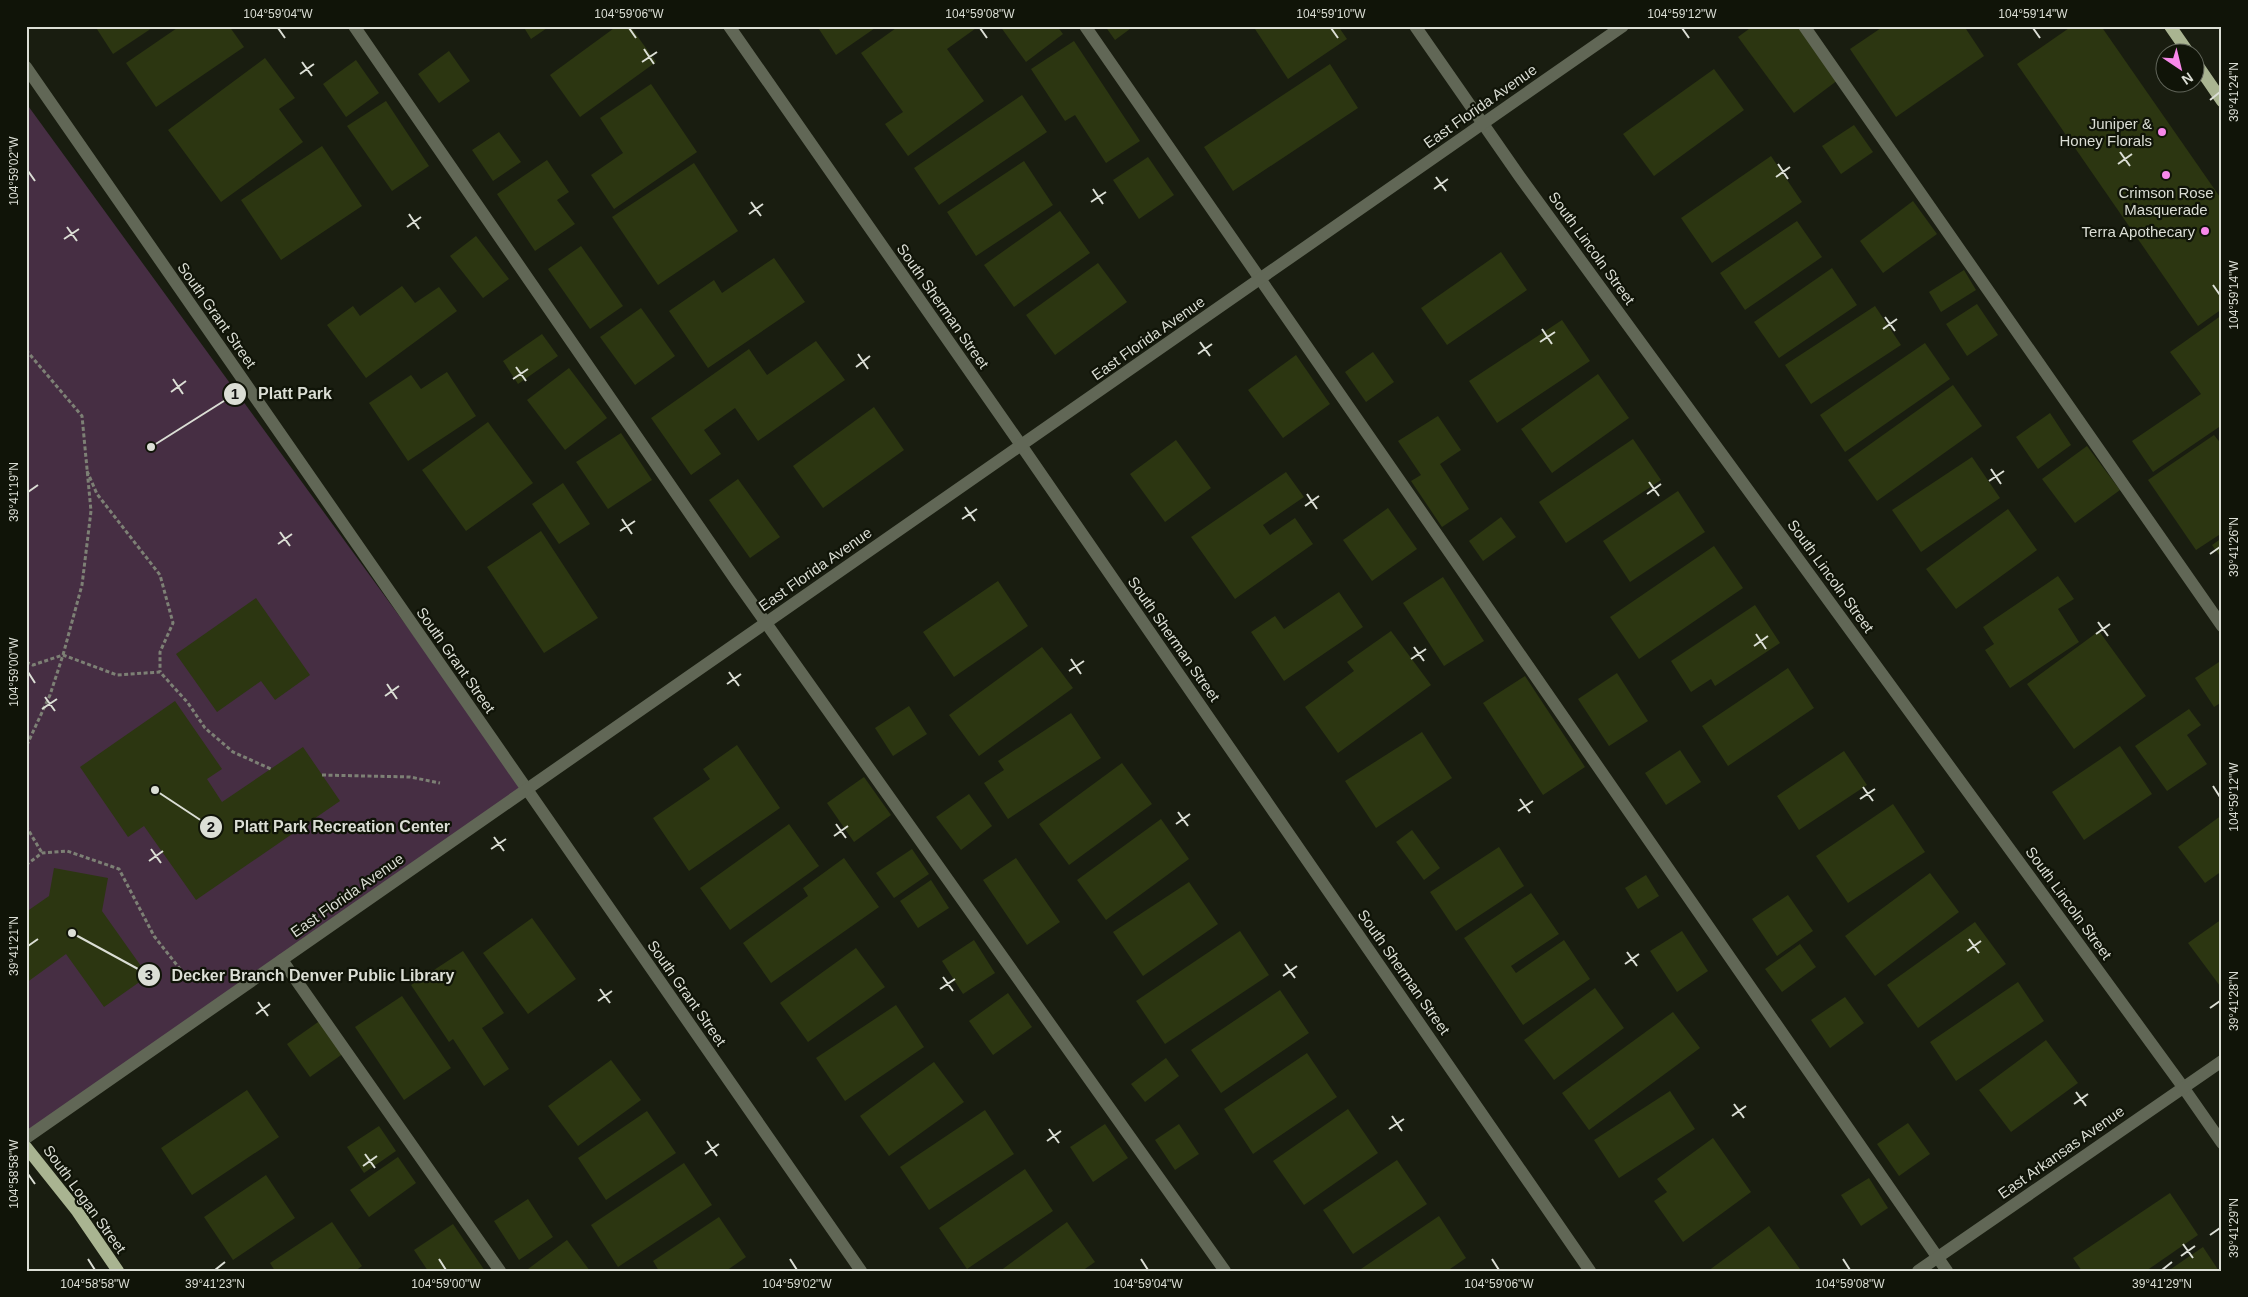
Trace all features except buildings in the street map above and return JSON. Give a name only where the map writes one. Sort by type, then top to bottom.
[{"type":"main road","points":[[2170,26],[2181,42]]},
{"type":"main road","points":[[2206,78],[2222,101]]},
{"type":"main road","name":"South Logan Street","points":[[26,1146],[77,1211],[118,1271]]},
{"type":"street","points":[[354,26],[766,624],[1225,1271]]},
{"type":"street","name":"South Sherman Street","points":[[729,26],[1022,445],[1590,1271]]},
{"type":"street","points":[[1084,26],[1947,1271]]},
{"type":"street","name":"South Lincoln Street","points":[[1415,26],[1482,124],[2222,1143]]},
{"type":"street","name":"East Florida Avenue","points":[[26,1138],[1623,26]]},
{"type":"street","points":[[1804,26],[2222,626]]},
{"type":"street","name":"South Grant Street","points":[[26,67],[860,1271]]},
{"type":"street","points":[[282,960],[500,1271]]},
{"type":"street","name":"East Arkansas Avenue","points":[[1918,1271],[2222,1060]]},
{"type":"path","points":[[26,350],[82,416],[90,511],[82,585],[50,695],[26,748]]},
{"type":"path","points":[[85,464],[97,494],[160,575],[173,623],[160,652],[160,672],[188,703],[205,728],[232,752],[271,769]]},
{"type":"path","points":[[26,662],[33,666],[63,655],[117,674],[160,672]]},
{"type":"path","points":[[322,775],[410,777],[440,783]]},
{"type":"path","points":[[26,826],[42,853]]},
{"type":"path","points":[[26,865],[42,853],[67,851],[119,869],[154,936],[180,969]]},
{"type":"shaded area","points":[[26,103],[526,790],[26,1138]]},
{"type":"place","name":"Juniper & Honey Florals","points":[[2162,132]]},
{"type":"place","name":"Crimson Rose Masquerade","points":[[2166,175]]},
{"type":"place","name":"Terra Apothecary","points":[[2205,231]]},
{"type":"place","name":"Platt Park","points":[[151,447]]},
{"type":"place","name":"Platt Park Recreation Center","points":[[155,790]]},
{"type":"place","name":"Decker Branch Denver Public Library","points":[[72,933]]}]
